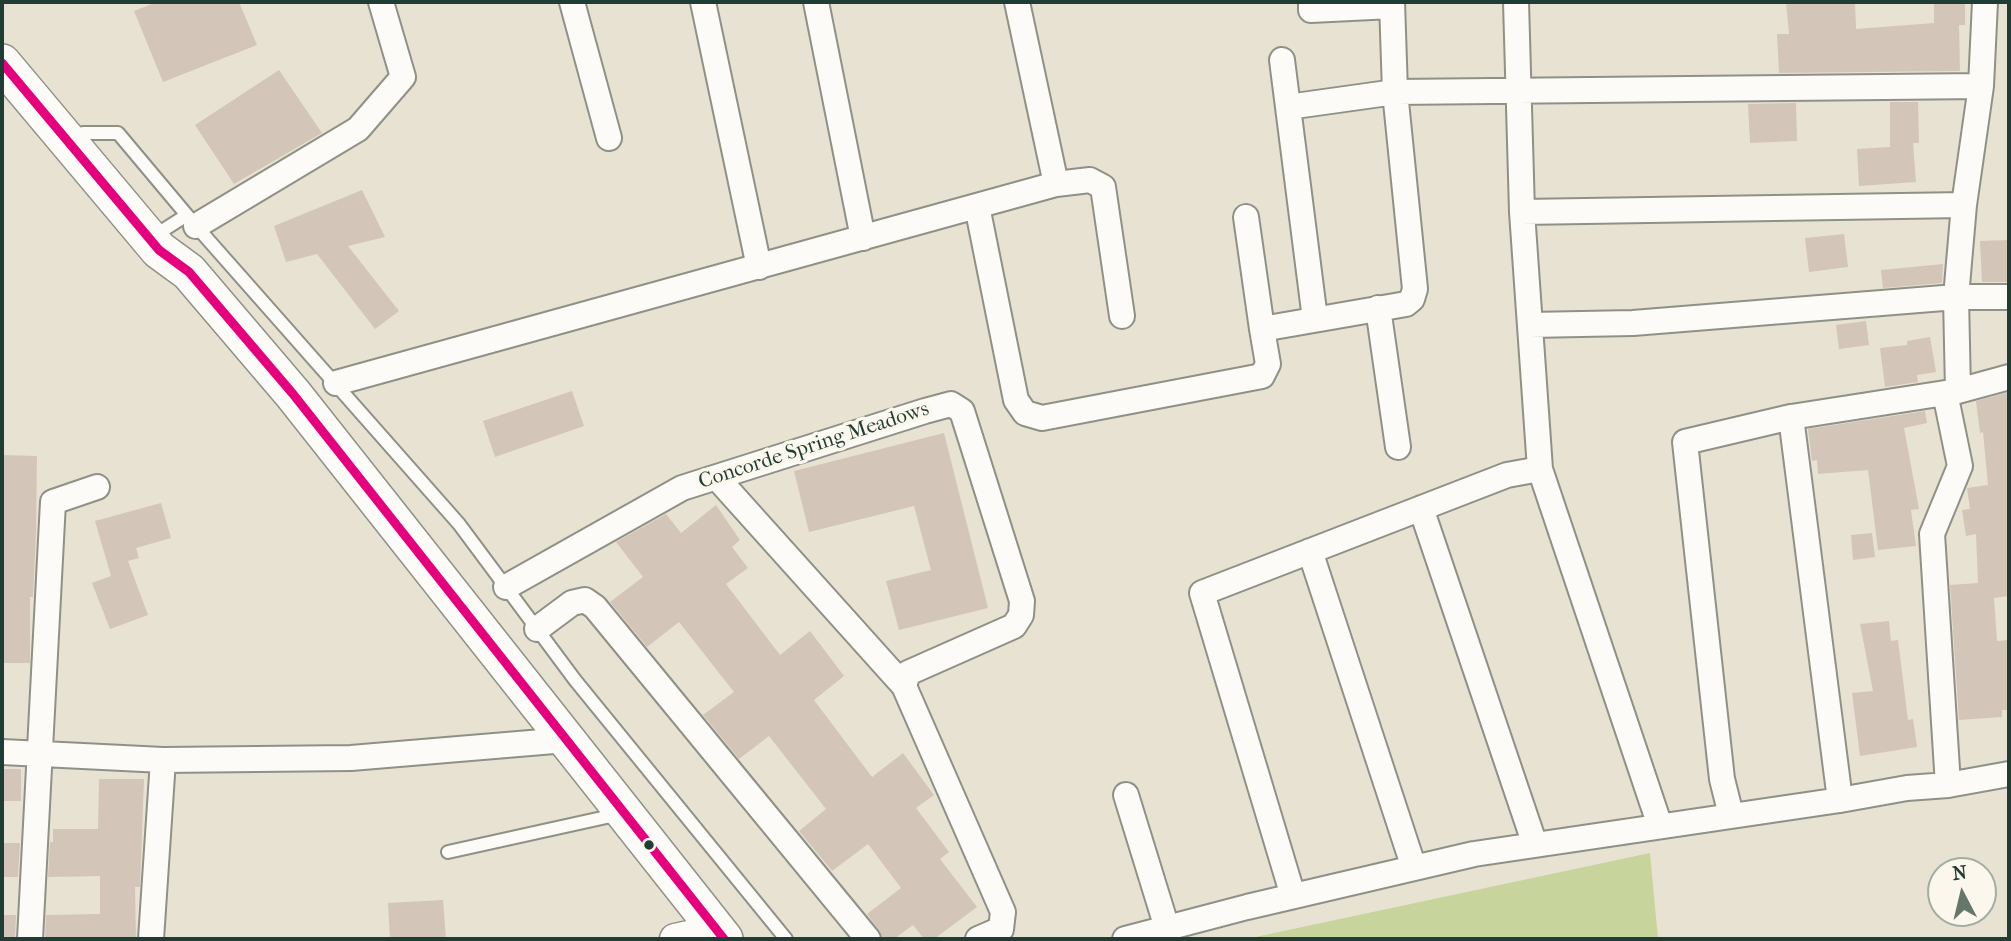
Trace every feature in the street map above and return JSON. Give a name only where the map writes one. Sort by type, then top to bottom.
[{"type":"main road","points":[[2,36],[83,133],[183,223],[176,242],[189,272]]},
{"type":"main road","points":[[2,63],[159,250],[189,272],[293,394],[720,935]]},
{"type":"street","points":[[183,223],[358,129],[403,77],[381,2]]},
{"type":"street","points":[[572,2],[609,138]]},
{"type":"street","points":[[704,2],[759,267]]},
{"type":"street","points":[[816,2],[863,238]]},
{"type":"street","points":[[1017,2],[1056,184]]},
{"type":"street","points":[[1262,329],[1406,304],[1412,299],[1415,289],[1395,92],[1392,4],[1311,10],[1311,2]]},
{"type":"street","points":[[1516,2],[1522,212],[1540,469],[1660,826]]},
{"type":"street","points":[[1948,785],[1932,534],[1960,466],[1952,392],[1956,297],[1964,205],[1981,86],[1984,2]]},
{"type":"street","points":[[1282,60],[1315,318]]},
{"type":"street","points":[[1288,107],[1395,92],[1981,86]]},
{"type":"street","points":[[336,383],[1056,184],[1090,180],[1103,187],[1122,316]]},
{"type":"street","points":[[1522,212],[1964,205]]},
{"type":"street","points":[[977,206],[1016,400],[1025,413],[1042,418],[1262,376],[1268,364],[1247,218]]},
{"type":"street","points":[[1530,325],[1633,323],[1956,297],[2009,297]]},
{"type":"street","points":[[1378,308],[1398,447]]},
{"type":"street","points":[[1731,815],[1722,779],[1685,442],[1791,417],[1952,392],[2009,377]]},
{"type":"street","name":"Concorde Spring Meadows","points":[[506,587],[682,488],[951,404],[962,411],[1022,601],[1021,615],[1014,626],[908,673],[904,686]]},
{"type":"street","points":[[1791,417],[1840,800]]},
{"type":"street","points":[[1293,896],[1202,593],[1507,475],[1540,469]]},
{"type":"street","points":[[718,478],[904,686],[1003,912],[1001,929],[978,939]]},
{"type":"street","points":[[30,939],[53,502],[97,487]]},
{"type":"street","points":[[1421,508],[1535,845]]},
{"type":"street","points":[[1310,551],[1414,868]]},
{"type":"street","points":[[537,629],[572,603],[585,600],[595,607],[868,939]]},
{"type":"street","points":[[2,752],[163,760],[352,758],[566,740]]},
{"type":"street","points":[[150,939],[163,760]]},
{"type":"street","points":[[1125,939],[1474,854],[2009,774]]},
{"type":"street","points":[[1126,794],[1167,928]]},
{"type":"street","points":[[675,939],[720,935]]},
{"type":"lane","points":[[183,223],[336,383],[459,524],[583,690],[786,939]]},
{"type":"lane","points":[[448,852],[624,813]]},
{"type":"green space","points":[[1650,853],[1658,939],[1246,939]]},
{"type":"building","points":[[157,2],[239,2],[257,45],[163,82],[134,11]]},
{"type":"building","points":[[1786,2],[1855,2],[1856,29],[1934,23],[1934,2],[1965,2],[1965,25],[1959,25],[1960,71],[1779,73],[1777,34],[1789,34]]},
{"type":"building","points":[[279,70],[322,133],[234,184],[195,125]]},
{"type":"building","points":[[1890,102],[1918,102],[1919,143],[1913,143],[1916,182],[1859,186],[1857,149],[1890,147]]},
{"type":"building","points":[[1796,103],[1797,141],[1750,143],[1748,104]]},
{"type":"building","points":[[362,190],[385,237],[348,246],[399,311],[375,329],[317,254],[286,262],[274,226]]},
{"type":"building","points":[[1844,234],[1848,267],[1809,272],[1805,238]]},
{"type":"building","points":[[2009,240],[2009,282],[1982,282],[1980,241]]},
{"type":"building","points":[[1943,264],[1942,283],[1883,288],[1881,270]]},
{"type":"building","points":[[1866,321],[1869,345],[1839,349],[1836,325]]},
{"type":"building","points":[[1930,337],[1936,372],[1917,375],[1918,382],[1885,387],[1880,348],[1907,345],[1907,341]]},
{"type":"building","points":[[572,391],[584,426],[495,457],[483,421]]},
{"type":"building","points":[[2009,392],[2009,596],[1994,598],[1997,641],[2009,640],[2009,710],[2002,710],[2002,717],[1959,720],[1950,585],[1978,583],[1976,534],[1966,536],[1962,510],[1970,509],[1967,488],[1988,485],[1983,432],[1980,433],[1976,401]]},
{"type":"building","points":[[1925,411],[1927,423],[1904,428],[1919,509],[1911,510],[1916,546],[1878,550],[1868,470],[1818,474],[1817,460],[1812,461],[1808,429]]},
{"type":"building","points":[[944,433],[988,608],[899,630],[886,581],[931,570],[914,506],[809,532],[794,471]]},
{"type":"building","points":[[2,455],[37,456],[33,597],[30,597],[30,663],[2,663]]},
{"type":"building","points":[[161,503],[171,538],[136,548],[139,558],[128,561],[148,615],[110,629],[92,583],[111,576],[95,521]]},
{"type":"building","points":[[716,505],[740,540],[732,547],[748,568],[726,584],[780,655],[810,631],[844,676],[814,700],[872,777],[903,753],[934,795],[916,808],[949,852],[940,859],[977,907],[934,939],[924,939],[913,925],[894,939],[883,939],[867,914],[901,888],[868,844],[832,871],[799,831],[826,809],[769,736],[739,759],[703,715],[734,692],[679,622],[647,647],[610,602],[643,577],[616,542],[666,514],[681,533]]},
{"type":"building","points":[[1872,533],[1875,557],[1853,560],[1851,535]]},
{"type":"building","points":[[1889,621],[1891,641],[1898,640],[1908,720],[1913,719],[1917,747],[1860,756],[1852,693],[1873,691],[1860,624]]},
{"type":"building","points":[[2,769],[21,769],[21,801],[2,801]]},
{"type":"building","points":[[99,779],[144,779],[140,887],[135,887],[136,939],[45,939],[46,915],[100,914],[100,876],[48,877],[53,829],[98,829]]},
{"type":"building","points":[[2,843],[20,843],[18,877],[2,877]]},
{"type":"building","points":[[443,900],[446,939],[390,939],[388,903]]},
{"type":"building","points":[[2,915],[16,915],[15,939],[2,939]]},
{"type":"transit line","points":[[2,63],[159,250],[189,272],[293,394],[724,939]]}]
